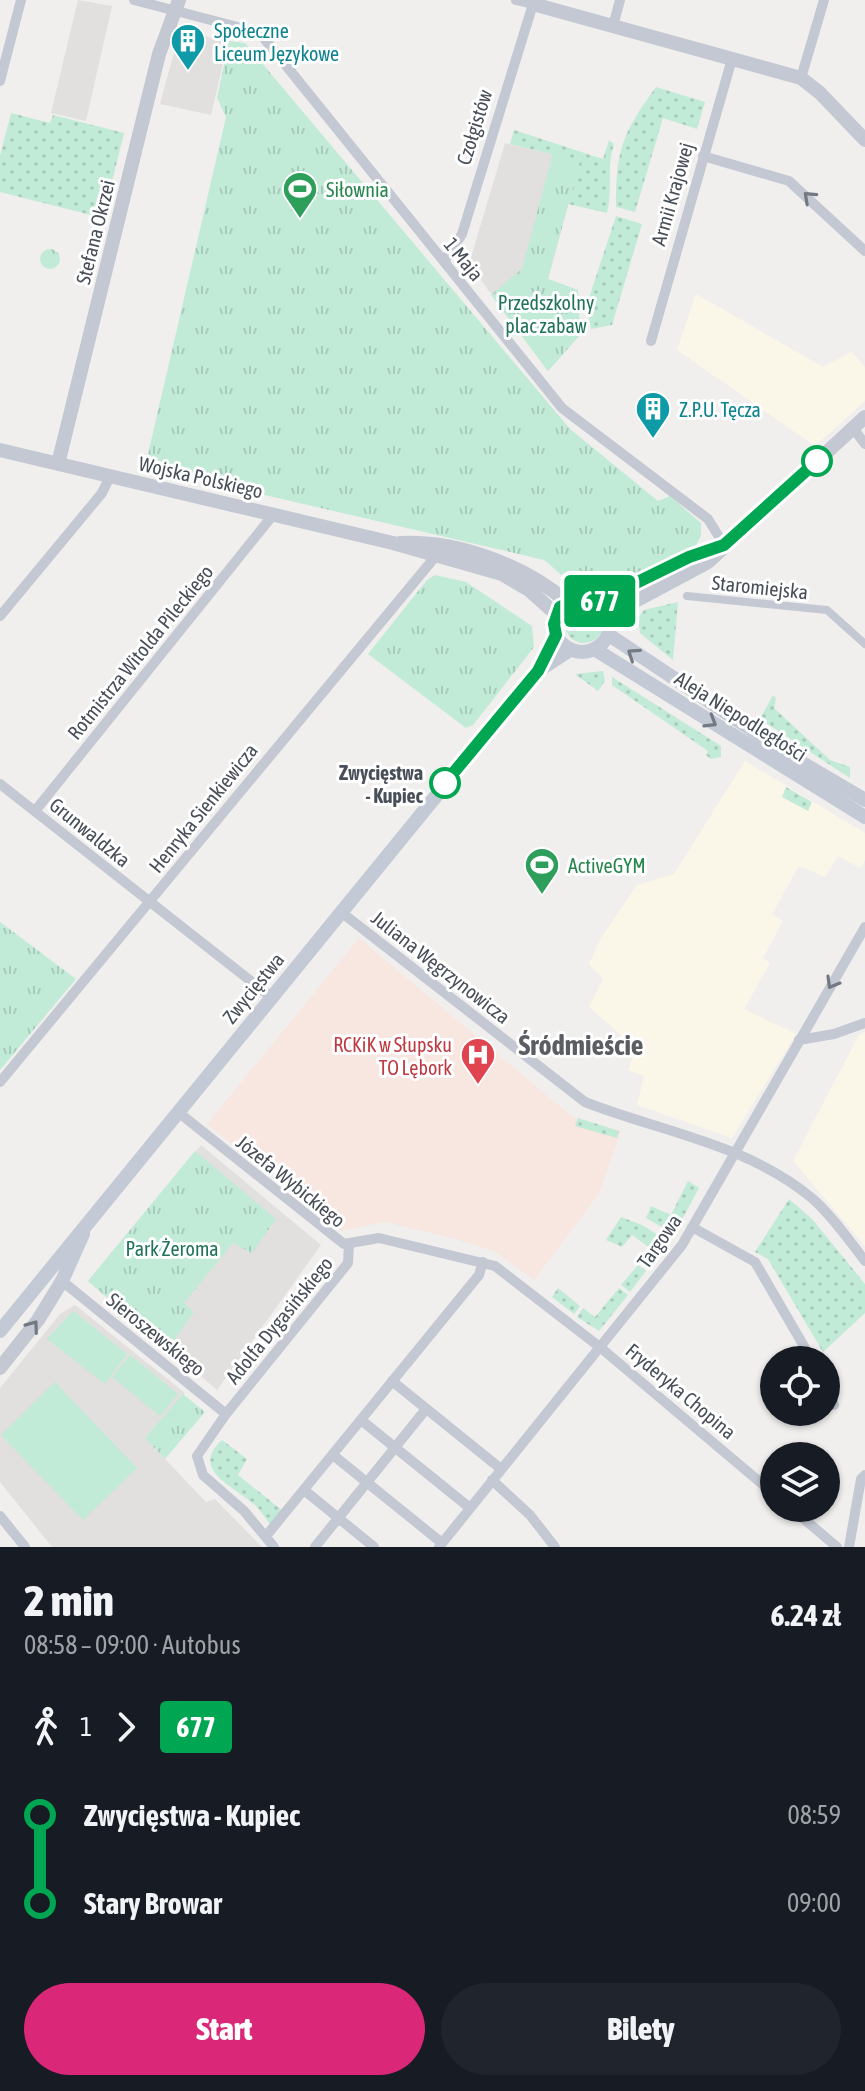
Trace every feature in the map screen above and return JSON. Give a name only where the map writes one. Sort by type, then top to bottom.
[{"type":"main road","points":[[583,596],[599,601],[609,615],[609,635],[596,650],[570,650],[556,635],[556,614],[566,601],[583,596]]},
{"type":"main road","name":"Zwycięstwa","points":[[0,1331],[538,671],[556,635]]},
{"type":"main road","name":"Aleja Niepodległości","points":[[609,635],[786,753],[865,800]]},
{"type":"main road","name":"Zwycięstwa","points":[[538,671],[570,650]]},
{"type":"main road","name":"Aleja Niepodległości","points":[[596,650],[865,817]]},
{"type":"main road","points":[[62,1281],[72,1265],[85,1226]]},
{"type":"street","points":[[0,81],[4,48],[21,0]]},
{"type":"street","name":"1 Maja","points":[[134,0],[177,5],[263,37],[562,408],[708,519],[724,545]]},
{"type":"street","points":[[516,0],[533,2],[801,78],[820,93],[865,140]]},
{"type":"street","points":[[613,26],[620,0]]},
{"type":"street","points":[[801,78],[824,0]]},
{"type":"street","name":"Czołgistów","points":[[444,262],[462,234],[533,2]]},
{"type":"street","name":"Stefana Okrzei","points":[[58,464],[159,54],[177,5]]},
{"type":"street","name":"Armii Krajowej","points":[[651,341],[732,59]]},
{"type":"street","points":[[703,156],[789,181],[865,251]]},
{"type":"street","points":[[609,615],[708,562],[865,417]]},
{"type":"street","points":[[853,428],[865,444]]},
{"type":"street","name":"Wojska Polskiego","points":[[0,450],[393,543],[510,578],[556,614]]},
{"type":"street","points":[[0,616],[102,493],[110,476]]},
{"type":"street","name":"Rotmistrza Witolda Pileckiego","points":[[35,811],[273,515]]},
{"type":"street","name":"Wojska Polskiego","points":[[393,543],[417,542],[501,561],[543,583],[566,601]]},
{"type":"street","points":[[599,601],[689,557],[724,545]]},
{"type":"street","name":"Henryka Sienkiewicza","points":[[0,1082],[435,557]]},
{"type":"street","name":"Staromiejska","points":[[687,596],[827,610],[865,644]]},
{"type":"street","name":"Grunwaldzka","points":[[0,784],[271,997]]},
{"type":"street","name":"Juliana Węgrzynowicza","points":[[341,912],[585,1102],[733,1152],[811,1197],[865,1261]]},
{"type":"street","name":"Targowa","points":[[440,1545],[682,1245],[865,927]]},
{"type":"street","points":[[799,1040],[834,1034],[865,1023]]},
{"type":"street","name":"Józefa Wybickiego","points":[[178,1112],[338,1241],[349,1244],[379,1238],[483,1262],[506,1273],[601,1348]]},
{"type":"street","points":[[692,1227],[755,1262],[804,1346]]},
{"type":"street","name":"Adolfa Dygasińskiego","points":[[274,1547],[244,1511],[203,1475],[199,1467],[199,1449],[348,1263],[349,1244]]},
{"type":"street","points":[[266,1536],[479,1275],[483,1262]]},
{"type":"street","points":[[0,1368],[62,1281]]},
{"type":"street","name":"Sieroszewskiego","points":[[62,1281],[226,1414]]},
{"type":"street","name":"Fryderyka Chopina","points":[[601,1348],[760,1482]]},
{"type":"street","points":[[392,1381],[501,1469]]},
{"type":"street","points":[[315,1547],[426,1409]]},
{"type":"street","points":[[361,1420],[470,1508]]},
{"type":"street","points":[[333,1455],[440,1545]]},
{"type":"street","points":[[849,1547],[863,1477]]},
{"type":"street","points":[[492,1480],[530,1515],[555,1547]]},
{"type":"street","points":[[304,1490],[374,1547]]},
{"type":"street","points":[[0,1516],[25,1547]]},
{"type":"street","points":[[808,1522],[837,1547]]},
{"type":"shaded area","points":[[78,0],[112,6],[86,121],[51,113]]},
{"type":"shaded area","points":[[180,30],[228,42],[211,115],[160,104]]},
{"type":"shaded area","points":[[505,143],[580,161],[548,279],[578,290],[580,335],[548,371],[469,264]]},
{"type":"shaded area","points":[[696,294],[823,367],[851,352],[865,367],[865,401],[815,446],[677,350]]},
{"type":"shaded area","points":[[745,761],[865,833],[865,860],[860,868],[838,856],[825,877],[799,866],[772,914],[783,921],[763,958],[770,963],[744,1009],[796,1034],[732,1138],[637,1105],[644,1076],[628,1070],[633,1056],[617,1047],[620,1034],[589,1007],[603,979],[589,964],[601,938],[637,885],[674,874]]},
{"type":"shaded area","points":[[359,938],[573,1117],[621,1131],[599,1194],[534,1280],[494,1251],[455,1239],[385,1222],[341,1231],[207,1124]]},
{"type":"shaded area","points":[[865,1032],[865,1246],[793,1161],[859,1035]]},
{"type":"shaded area","points":[[201,1145],[321,1245],[217,1390],[88,1281]]},
{"type":"shaded area","points":[[75,1305],[185,1393],[145,1438],[206,1502],[215,1499],[262,1547],[52,1547],[0,1482],[0,1388],[60,1314]]},
{"type":"green space","points":[[229,41],[245,43],[570,429],[658,501],[670,496],[701,523],[701,536],[695,547],[625,585],[596,593],[580,589],[544,560],[145,467],[226,117],[217,98]]},
{"type":"green space","points":[[656,87],[705,102],[697,129],[663,118],[635,212],[616,207],[617,170],[628,130]]},
{"type":"green space","points":[[11,113],[50,123],[53,115],[124,133],[103,218],[0,192],[0,156]]},
{"type":"green space","points":[[514,130],[603,159],[609,140],[614,144],[607,213],[568,204],[580,161],[510,144]]},
{"type":"green space","name":"Przedszkolny plac zabaw","points":[[553,153],[580,161],[548,279],[578,290],[580,335],[548,371],[491,295],[522,269]]},
{"type":"green space","name":"Siłownia","points":[[292,211],[312,218],[308,229],[288,222]]},
{"type":"green space","points":[[616,216],[642,224],[612,325],[591,329],[587,304]]},
{"type":"green space","points":[[50,249],[57,252],[60,259],[57,266],[50,269],[43,266],[40,259],[43,252]]},
{"type":"green space","points":[[435,575],[466,582],[532,626],[534,647],[473,725],[466,728],[368,654],[427,580]]},
{"type":"green space","points":[[678,602],[673,660],[640,633],[638,618],[644,610]]},
{"type":"green space","points":[[584,605],[598,610],[603,624],[598,638],[584,643],[570,638],[565,624],[570,610]]},
{"type":"green space","points":[[583,615],[592,624],[583,633],[574,624]]},
{"type":"green space","points":[[603,671],[605,681],[598,691],[575,674]]},
{"type":"green space","points":[[612,677],[721,746],[721,757],[711,759],[706,755],[708,751],[612,685]]},
{"type":"green space","points":[[773,695],[776,698],[774,708],[830,760],[850,767],[850,778],[760,719]]},
{"type":"green space","points":[[786,787],[812,802],[808,811],[782,797]]},
{"type":"green space","points":[[0,922],[76,979],[0,1070]]},
{"type":"green space","points":[[578,1118],[619,1131],[617,1138],[575,1126]]},
{"type":"green space","name":"Park Żeroma","points":[[195,1151],[276,1219],[252,1253],[233,1243],[184,1303],[194,1312],[167,1350],[88,1281]]},
{"type":"green space","points":[[688,1181],[699,1188],[674,1234],[646,1218],[651,1206],[671,1215]]},
{"type":"green space","points":[[789,1199],[812,1219],[865,1284],[865,1313],[829,1346],[819,1346],[768,1259],[755,1252]]},
{"type":"green space","points":[[621,1217],[642,1225],[669,1242],[649,1268],[640,1262],[650,1248],[632,1235],[622,1247],[606,1240]]},
{"type":"green space","points":[[638,1265],[646,1271],[630,1292],[621,1285]]},
{"type":"green space","points":[[558,1288],[580,1306],[574,1314],[552,1297]]},
{"type":"green space","points":[[619,1288],[628,1295],[599,1331],[577,1317],[583,1308],[595,1317]]},
{"type":"green space","points":[[73,1311],[127,1354],[105,1384],[47,1339]]},
{"type":"green space","points":[[130,1355],[178,1394],[160,1416],[112,1377]]},
{"type":"green space","points":[[55,1382],[137,1468],[83,1520],[1,1435]]},
{"type":"green space","points":[[183,1394],[205,1412],[165,1459],[145,1438]]},
{"type":"green space","points":[[222,1440],[247,1459],[238,1475],[283,1511],[271,1526],[255,1505],[212,1469],[210,1460],[213,1451]]},
{"type":"bus line","name":"677","points":[[445,783],[538,671],[556,635],[556,614],[566,601],[583,596],[599,601],[689,557],[724,545],[817,461]]},
{"type":"place","name":"Społeczne Liceum Językowe","points":[[188,72]]},
{"type":"place","name":"Siłownia","points":[[300,220]]},
{"type":"place","name":"Z.P.U. Tęcza","points":[[653,440]]},
{"type":"place","name":"Zwycięstwa - Kupiec","points":[[445,783]]},
{"type":"place","name":"ActiveGYM","points":[[542,896]]},
{"type":"place","name":"RCKiK w Słupsku TO Lębork","points":[[478,1086]]},
{"type":"district","name":"Śródmieście","points":[[581,1045]]}]
